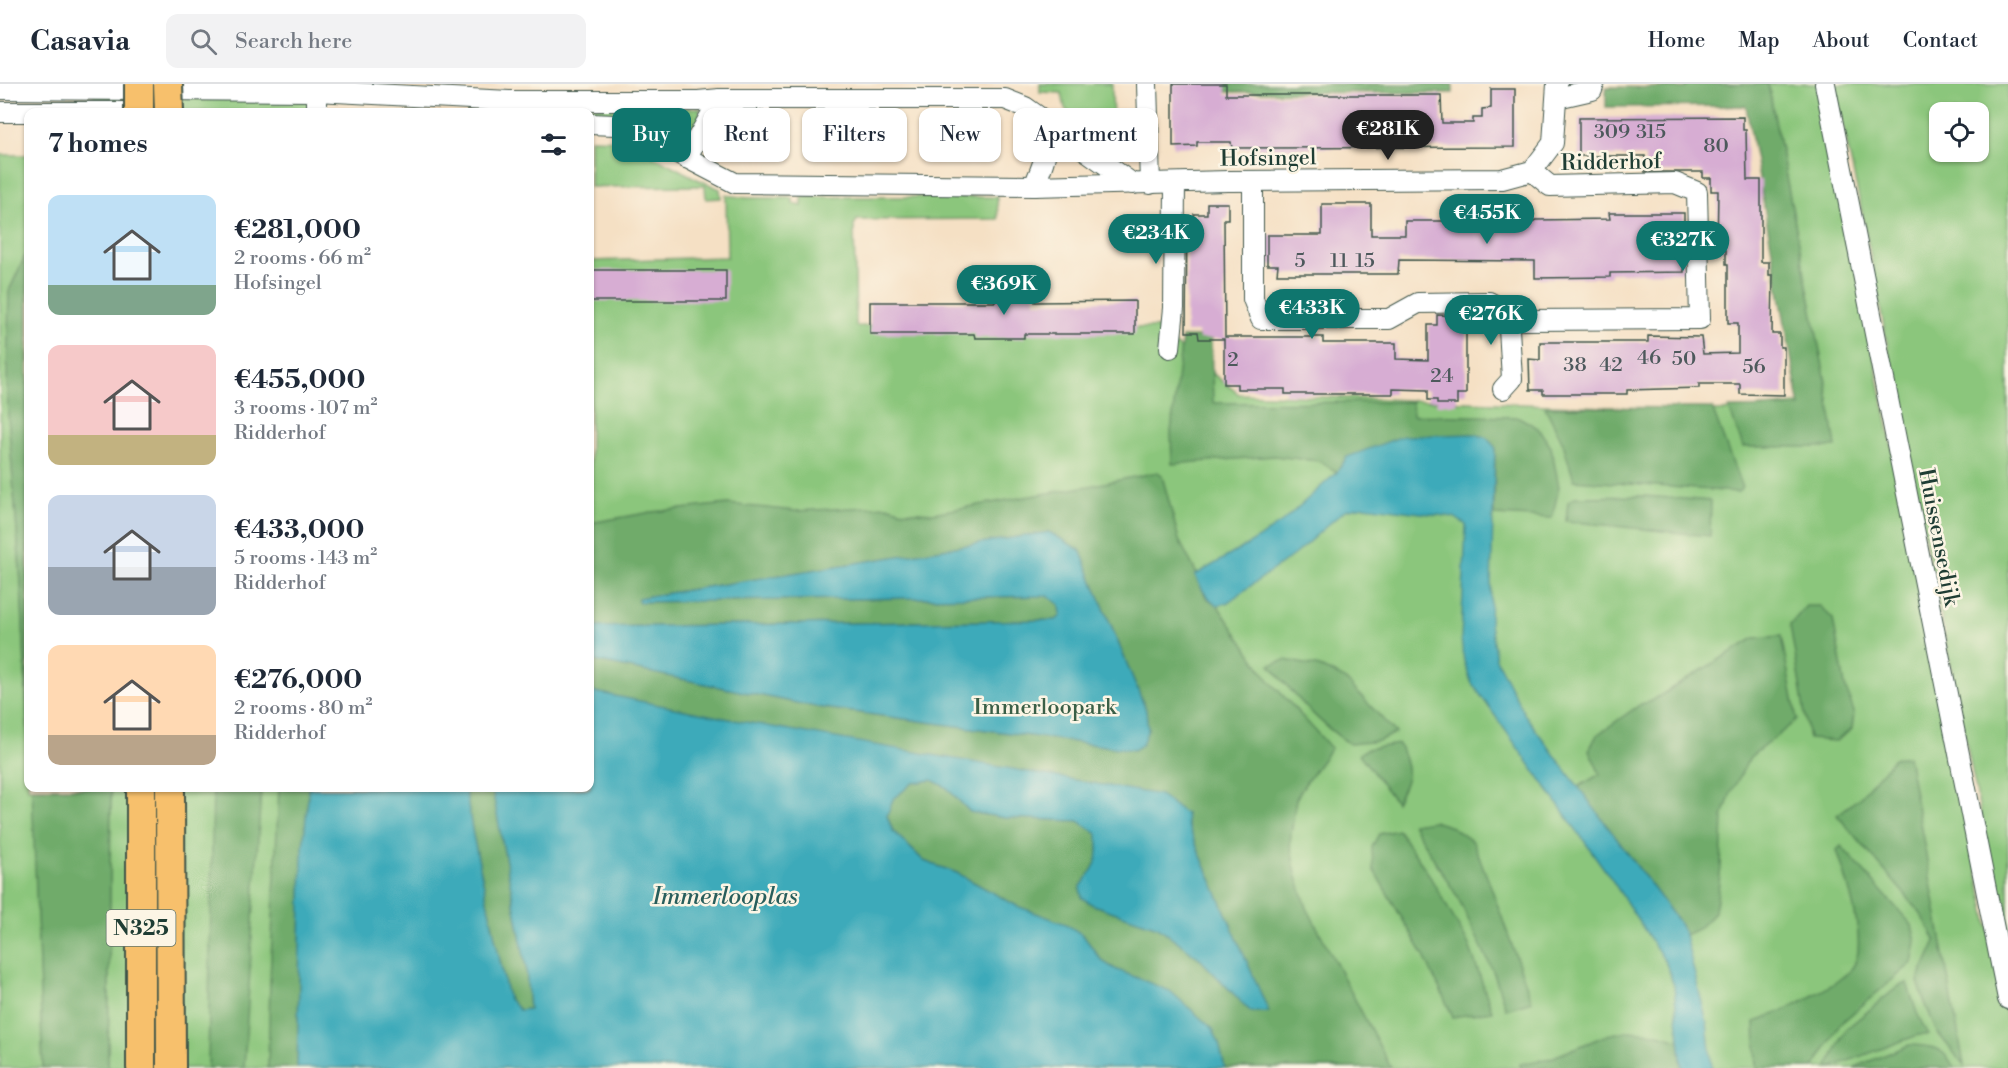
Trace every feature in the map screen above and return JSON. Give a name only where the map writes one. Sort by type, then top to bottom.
[{"type":"highway","points":[[139,84],[140,108]]},
{"type":"highway","points":[[168,84],[169,108]]},
{"type":"highway","name":"N325","points":[[141,792],[141,1068]]},
{"type":"highway","name":"N325","points":[[170,792],[171,1068]]},
{"type":"street","points":[[1107,162],[1141,184],[1147,84]]},
{"type":"street","points":[[1532,171],[1553,143],[1557,91],[1592,90],[1594,84]]},
{"type":"street","name":"Huissensedijk","points":[[1825,84],[2008,999]]},
{"type":"street","points":[[316,87],[317,108]]},
{"type":"street","points":[[0,89],[114,88],[214,92],[316,87],[509,99],[698,101],[1005,92],[1026,108]]},
{"type":"street","points":[[691,149],[720,99]]},
{"type":"street","points":[[0,112],[24,112]]},
{"type":"street","name":"Hofsingel","points":[[594,124],[612,125]]},
{"type":"street","name":"Hofsingel","points":[[691,161],[735,183],[1034,186],[1502,179],[1532,171]]},
{"type":"street","points":[[1034,186],[1044,162]]},
{"type":"street","name":"Ridderhof","points":[[1253,181],[1253,299],[1261,319],[1389,319],[1418,303],[1489,302],[1523,320],[1700,319],[1697,192],[1675,183],[1550,186],[1532,171]]},
{"type":"street","points":[[1170,348],[1174,308],[1175,183]]},
{"type":"street","points":[[1503,389],[1512,379],[1508,312]]},
{"type":"green space","points":[[92,84],[314,84],[314,108],[96,108]]},
{"type":"green space","points":[[1040,84],[1112,84],[1113,108],[1065,108],[1062,93],[1040,92]]},
{"type":"green space","points":[[1221,84],[1453,84],[1453,93],[1221,92]]},
{"type":"green space","points":[[1687,84],[1768,84],[1826,382],[1836,447],[1743,447],[1729,408],[1800,407],[1746,106],[1606,107],[1606,87],[1686,88]]},
{"type":"green space","name":"Immerloopark","points":[[1768,84],[1819,84],[2008,1025],[2008,1068],[108,1068],[111,792],[594,792],[594,261],[727,257],[726,195],[748,198],[793,198],[793,204],[802,206],[802,197],[997,197],[998,219],[857,220],[854,225],[856,326],[1167,328],[1170,340],[1239,394],[1720,411],[1829,401]]},
{"type":"green space","points":[[1834,84],[2008,84],[2008,950],[1863,217]]},
{"type":"green space","points":[[552,106],[700,108],[699,122],[691,131],[691,108],[612,108],[612,115],[594,115],[594,108],[552,108]]},
{"type":"green space","points":[[594,139],[612,140],[612,162],[665,162],[720,189],[721,198],[706,199],[705,186],[594,187]]},
{"type":"green space","points":[[0,155],[24,155],[24,259],[9,291],[8,415],[24,643],[24,792],[32,792],[43,1068],[0,1068]]},
{"type":"green space","points":[[24,259],[24,647],[8,415],[9,291]]},
{"type":"green space","points":[[1182,337],[1211,337],[1213,403],[1412,402],[1413,415],[1519,417],[1538,428],[1551,447],[1559,487],[1552,518],[1494,515],[1495,447],[1347,457],[1337,472],[1319,461],[1274,456],[1172,464],[1171,432]]},
{"type":"green space","points":[[1545,407],[1712,408],[1742,488],[1738,492],[1574,480],[1563,443]]},
{"type":"green space","points":[[1158,472],[1162,476],[1179,540],[1206,597],[1218,606],[1268,679],[1331,748],[1296,799],[1290,843],[1296,874],[1307,908],[1391,1068],[1225,1068],[1115,969],[1102,961],[1083,935],[1017,906],[957,873],[924,861],[893,831],[887,816],[893,799],[913,783],[932,780],[946,787],[970,812],[1005,818],[1079,821],[1097,834],[1098,851],[1096,863],[1080,888],[1130,916],[1158,927],[1198,957],[1251,1012],[1268,1011],[1187,824],[1186,814],[594,692],[594,661],[816,707],[1134,750],[1148,730],[1146,710],[1080,550],[1049,532],[638,598],[639,602],[1049,596],[1060,605],[1061,616],[1056,620],[594,627],[594,522],[652,512],[728,504],[796,511],[887,506],[903,511],[933,513]]},
{"type":"green space","points":[[1644,496],[1711,501],[1710,536],[1566,521],[1568,502],[1575,497]]},
{"type":"green space","points":[[1806,606],[1820,606],[1833,619],[1845,686],[1854,712],[1852,729],[1836,741],[1809,739],[1790,625]]},
{"type":"green space","points":[[1781,636],[1797,720],[1750,757],[1730,795],[1723,817],[1721,867],[1716,906],[1713,914],[1698,929],[1685,935],[1677,920],[1578,787],[1600,774],[1589,750],[1597,735],[1641,704],[1650,702],[1754,638]]},
{"type":"green space","points":[[1285,660],[1320,667],[1345,679],[1396,733],[1378,741],[1350,744],[1307,708],[1270,665]]},
{"type":"green space","points":[[1399,744],[1406,762],[1407,774],[1396,802],[1359,754],[1367,749]]},
{"type":"green space","points":[[1908,756],[1964,1065],[1937,1032],[1918,981],[1936,941],[1919,911],[1837,815],[1859,798],[1894,758]]},
{"type":"green space","points":[[32,792],[111,792],[108,1068],[43,1068]]},
{"type":"green space","points":[[213,792],[261,792],[244,1068],[208,1068]]},
{"type":"green space","points":[[279,792],[309,792],[302,858],[297,1068],[268,1068]]},
{"type":"green space","points":[[466,792],[493,792],[526,967],[529,1009],[519,1010],[508,998]]},
{"type":"green space","points":[[1433,821],[1452,827],[1473,842],[1532,1001],[1506,1009],[1493,971],[1457,896],[1412,824]]},
{"type":"green space","points":[[1398,830],[1426,870],[1469,945],[1492,1011],[1453,1017],[1423,954],[1373,869],[1372,847],[1379,834]]},
{"type":"green space","points":[[1841,846],[1912,925],[1916,942],[1912,963],[1840,1024],[1814,1068],[1757,1068],[1755,1022],[1783,1011],[1832,984],[1852,968],[1857,958],[1857,928],[1854,910],[1837,850]]},
{"type":"green space","points":[[1907,983],[1917,1013],[1928,1035],[1918,1035],[1830,1068],[1828,1066],[1846,1029],[1899,986]]},
{"type":"green space","points":[[1627,1031],[1655,1033],[1679,1040],[1682,1068],[1521,1068],[1520,1064],[1551,1058],[1607,1035]]},
{"type":"green space","points":[[1909,1045],[1941,1051],[1954,1068],[1853,1068]]},
{"type":"water","points":[[1474,434],[1487,438],[1495,447],[1490,624],[1496,659],[1525,715],[1677,920],[1685,935],[1707,1023],[1712,1068],[1682,1068],[1674,986],[1666,963],[1612,880],[1471,682],[1464,661],[1461,639],[1466,525],[1454,517],[1364,506],[1345,510],[1295,554],[1228,602],[1218,606],[1210,600],[1195,575],[1282,522],[1337,472],[1347,457],[1403,436]]},
{"type":"water","points":[[1049,532],[1080,550],[1146,710],[1148,729],[1142,745],[1134,750],[816,707],[594,661],[594,627],[1056,620],[1061,616],[1060,605],[1049,596],[638,602],[638,598]]},
{"type":"water","name":"Immerlooplas","points":[[594,692],[734,720],[1160,795],[1186,814],[1187,824],[1269,1012],[1251,1012],[1198,957],[1158,927],[1093,905],[1082,898],[1080,888],[1096,863],[1098,843],[1097,834],[1079,821],[1005,818],[970,812],[946,787],[932,780],[913,783],[893,799],[887,816],[893,831],[924,861],[957,873],[1017,906],[1066,924],[1083,935],[1102,961],[1115,969],[1170,991],[1213,1029],[1225,1068],[297,1068],[302,858],[309,792],[466,792],[508,998],[519,1010],[529,1009],[526,967],[493,792],[594,792]]},
{"type":"building","points":[[1173,84],[1226,84],[1226,95],[1441,95],[1442,123],[1473,123],[1473,118],[1482,118],[1482,109],[1491,108],[1491,89],[1515,89],[1515,147],[1232,148],[1231,142],[1197,142],[1197,146],[1173,147]]},
{"type":"building","points":[[1743,117],[1743,130],[1746,130],[1747,180],[1761,180],[1761,262],[1769,262],[1769,275],[1773,275],[1772,334],[1780,334],[1780,347],[1784,347],[1784,395],[1740,394],[1740,384],[1699,384],[1699,388],[1627,390],[1627,394],[1543,394],[1543,390],[1530,390],[1529,359],[1540,360],[1540,342],[1648,342],[1648,336],[1701,337],[1703,354],[1738,353],[1738,323],[1728,323],[1728,264],[1726,264],[1726,250],[1717,251],[1718,191],[1711,191],[1711,178],[1703,178],[1703,172],[1645,172],[1645,156],[1579,156],[1579,118]]},
{"type":"building","points":[[1207,203],[1228,203],[1228,219],[1224,219],[1225,337],[1323,337],[1323,343],[1396,343],[1396,359],[1428,360],[1428,325],[1437,325],[1437,315],[1466,316],[1466,394],[1457,394],[1457,404],[1437,404],[1437,400],[1428,400],[1428,390],[1393,389],[1393,394],[1285,394],[1285,389],[1237,389],[1237,384],[1224,384],[1224,339],[1199,339],[1198,332],[1186,332],[1187,224],[1194,224],[1194,214],[1207,214]]},
{"type":"building","points":[[1322,204],[1371,204],[1371,235],[1405,235],[1405,221],[1610,219],[1609,213],[1684,213],[1684,272],[1610,273],[1610,277],[1535,278],[1535,261],[1399,260],[1398,274],[1277,274],[1278,265],[1267,265],[1267,235],[1322,235]]},
{"type":"building","points":[[594,270],[726,270],[726,301],[594,301]]},
{"type":"building","points":[[995,283],[1035,283],[1035,302],[1135,301],[1135,334],[1024,334],[1024,338],[975,338],[974,334],[870,334],[870,302],[995,302]]}]
